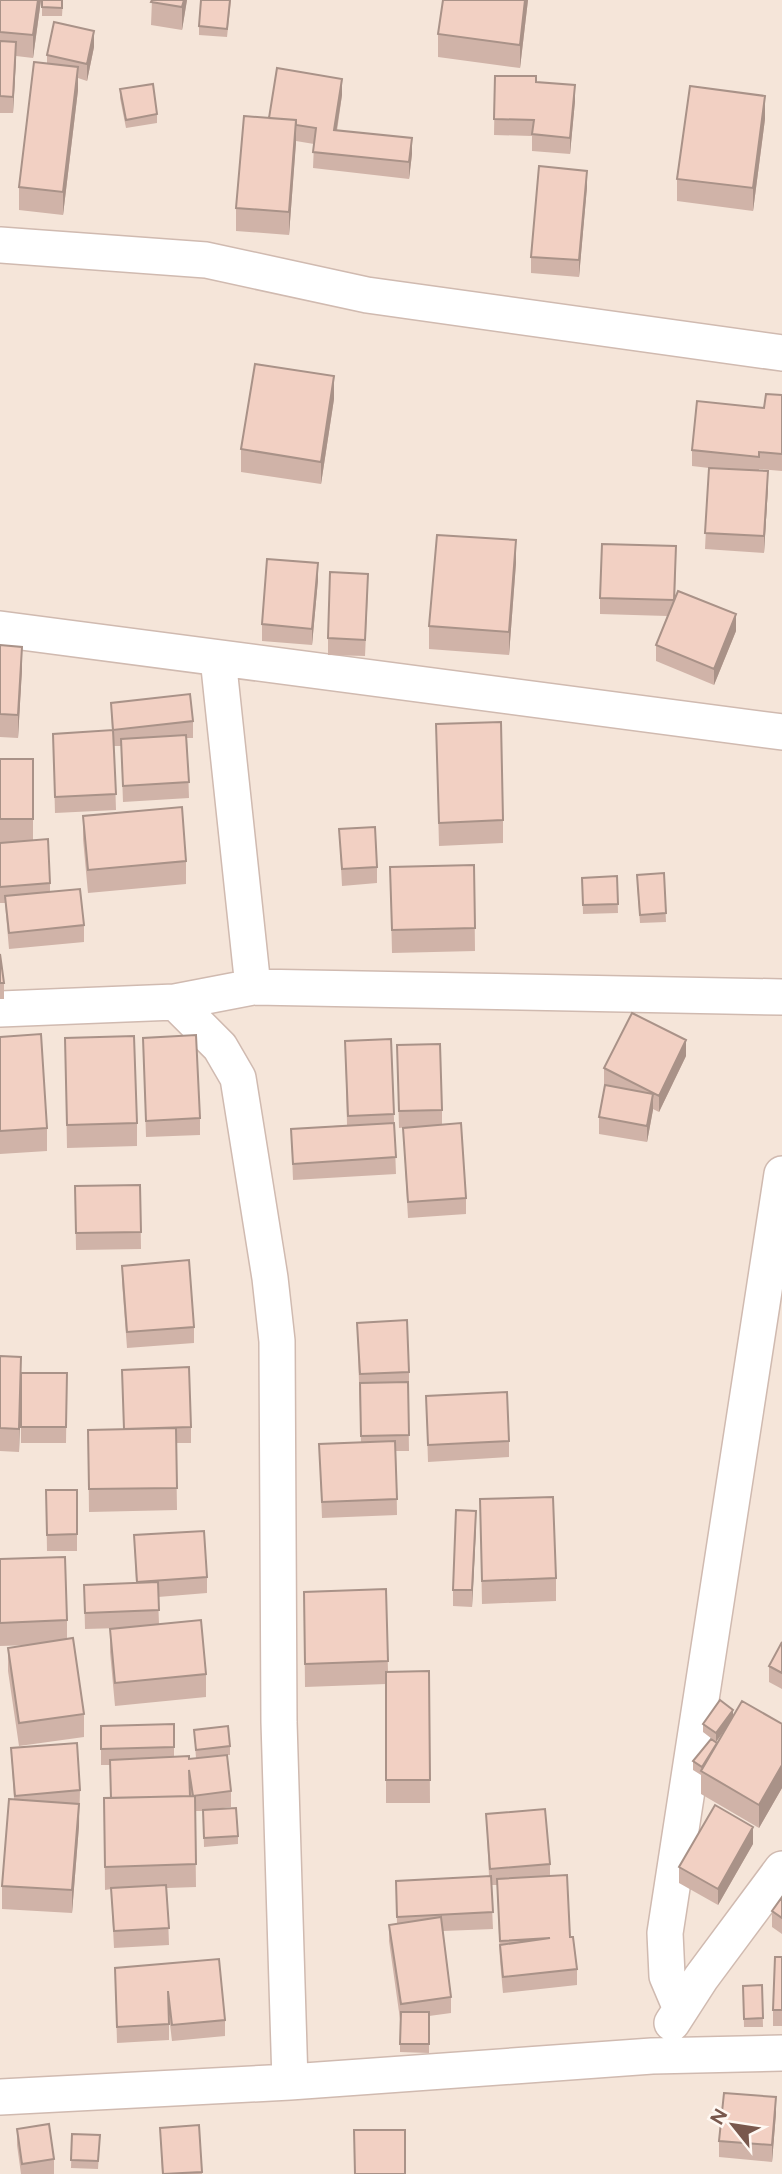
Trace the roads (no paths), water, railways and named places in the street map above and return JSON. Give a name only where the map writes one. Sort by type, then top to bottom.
[{"type":"street","points":[[0,245],[206,260],[367,295],[782,353]]},
{"type":"street","points":[[0,629],[782,732]]},
{"type":"street","points":[[218,658],[253,987]]},
{"type":"street","points":[[0,1009],[175,1002],[253,987],[782,997]]},
{"type":"street","points":[[175,1002],[220,1047],[238,1078],[272,1291],[277,1341],[279,1722],[290,2082]]},
{"type":"street","points":[[681,2009],[667,1976],[665,1933],[782,1174]]},
{"type":"street","points":[[652,2056],[681,2009],[782,1869]]},
{"type":"street","points":[[0,2097],[290,2082],[652,2056],[782,2053]]}]
